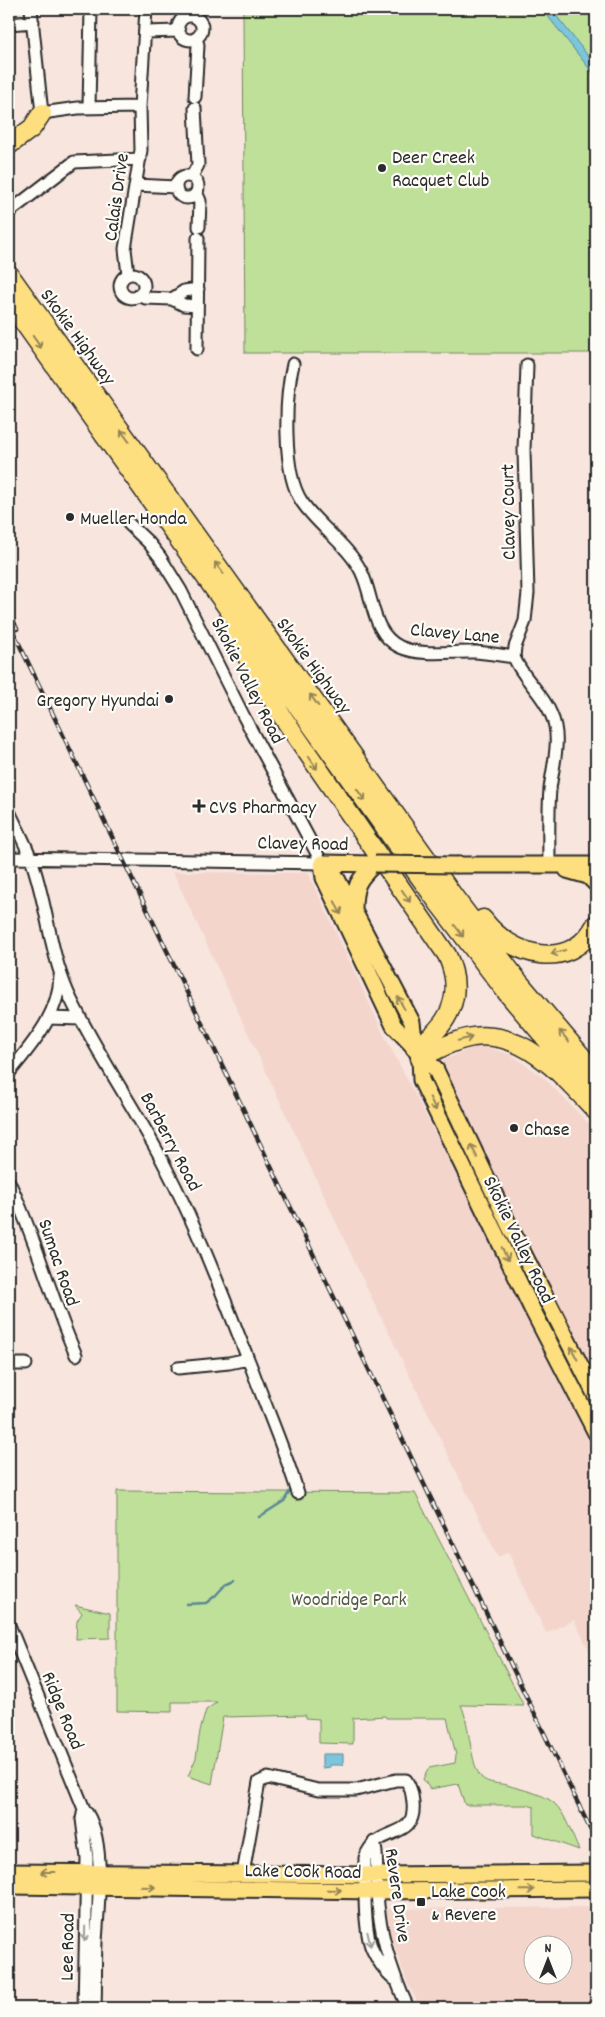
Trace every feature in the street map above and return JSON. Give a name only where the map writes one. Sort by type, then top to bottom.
[{"type":"highway","points":[[9,131],[24,119],[42,113]]},
{"type":"highway","points":[[9,145],[32,128],[42,113]]},
{"type":"highway","name":"Skokie Highway","points":[[9,274],[461,906],[519,982],[596,1073]]},
{"type":"highway","name":"Skokie Highway","points":[[9,302],[439,904],[507,993],[596,1098]]},
{"type":"highway","points":[[170,527],[178,548],[240,644],[277,708],[447,956],[454,970],[455,998],[450,1011],[418,1053]]},
{"type":"highway","points":[[341,738],[381,782],[488,925],[513,947],[535,954],[554,954],[580,943],[596,924]]},
{"type":"highway","points":[[418,1053],[474,1037],[509,1041],[540,1057],[553,1067],[596,1111]]},
{"type":"main road","name":"Clavey Road","points":[[322,863],[596,865]]},
{"type":"main road","name":"Skokie Valley Road","points":[[322,863],[336,875],[412,1022],[421,1080],[531,1307],[596,1433]]},
{"type":"main road","name":"Skokie Valley Road","points":[[322,863],[324,878],[394,1026],[418,1053],[435,1068],[506,1217],[594,1391]]},
{"type":"main road","points":[[354,912],[354,894],[359,881],[375,864]]},
{"type":"main road","points":[[550,866],[588,876],[596,884]]},
{"type":"main road","points":[[576,1394],[594,1391]]},
{"type":"main road","name":"Lake Cook Road","points":[[9,1872],[93,1879],[371,1891],[596,1890]]},
{"type":"main road","name":"Lake Cook Road","points":[[9,1886],[93,1879],[243,1874],[596,1873]]},
{"type":"street","points":[[32,9],[42,113],[89,108],[140,107]]},
{"type":"street","points":[[89,108],[90,9]]},
{"type":"street","name":"Calais Drive","points":[[140,294],[132,298],[122,292],[121,282],[128,274],[125,249],[129,214],[140,159],[140,107],[146,9]]},
{"type":"street","points":[[192,176],[198,164],[195,102],[198,45],[196,38],[201,30],[198,14],[185,18],[179,24],[179,31],[186,39],[196,38]]},
{"type":"street","points":[[9,24],[33,22]]},
{"type":"street","points":[[145,32],[179,31]]},
{"type":"street","points":[[9,212],[74,162],[140,159]]},
{"type":"street","points":[[192,176],[181,177],[176,191],[182,197],[190,198],[196,194]]},
{"type":"street","points":[[192,176],[198,182],[196,194],[200,200],[197,349]]},
{"type":"street","points":[[136,185],[176,187]]},
{"type":"street","points":[[128,274],[136,275],[142,280],[144,287],[140,294],[146,298],[172,299],[184,306],[197,306]]},
{"type":"street","points":[[172,299],[184,290],[198,289]]},
{"type":"street","name":"Clavey Lane","points":[[293,364],[287,432],[289,465],[297,493],[310,512],[357,563],[369,590],[376,616],[384,634],[400,647],[426,652],[477,652],[514,657],[519,670],[540,695],[553,719],[556,742],[550,790],[550,866]]},
{"type":"street","name":"Clavey Court","points":[[514,657],[515,647],[525,621],[528,593],[524,450],[527,365]]},
{"type":"street","name":"Skokie Valley Road","points":[[129,524],[145,538],[160,557],[181,591],[244,717],[322,863]]},
{"type":"street","name":"Barberry Road","points":[[9,811],[31,859],[60,972],[81,1019],[167,1168],[210,1261],[298,1493]]},
{"type":"street","name":"Clavey Road","points":[[9,858],[322,863]]},
{"type":"street","points":[[9,1072],[36,1039],[49,1018],[59,986],[60,972]]},
{"type":"street","points":[[49,1018],[81,1019]]},
{"type":"street","name":"Sumac Road","points":[[9,1182],[38,1250],[60,1319],[76,1355]]},
{"type":"street","points":[[178,1368],[248,1359]]},
{"type":"street","points":[[9,1364],[26,1364]]},
{"type":"street","name":"Ridge Road","points":[[9,1625],[84,1809],[89,1816],[95,1836],[93,1879]]},
{"type":"street","name":"Revere Drive","points":[[243,1874],[256,1789],[259,1782],[268,1778],[318,1790],[356,1790],[396,1780],[406,1780],[412,1790],[412,1818],[407,1826],[374,1842],[377,1850],[371,1874],[371,1891],[394,1979],[408,2008]]},
{"type":"street","name":"Lee Road","points":[[84,2008],[93,1879]]},
{"type":"street","name":"Lee Road","points":[[93,1879],[95,2008]]},
{"type":"shaded area","points":[[173,872],[308,873],[386,1039],[596,1442],[596,1664],[574,1620],[546,1633],[508,1552],[498,1557],[366,1286]]},
{"type":"shaded area","points":[[479,1045],[512,1055],[544,1078],[596,1131],[596,1376],[533,1256],[441,1061]]},
{"type":"shaded area","points":[[596,1907],[596,2008],[421,2008],[408,1984],[390,1934],[386,1909]]},
{"type":"green space","points":[[243,9],[596,9],[596,353],[245,353]]},
{"type":"green space","name":"Woodridge Park","points":[[117,1491],[415,1493],[524,1706],[461,1705],[472,1755],[478,1772],[482,1778],[488,1781],[532,1792],[554,1803],[565,1819],[579,1850],[534,1834],[534,1807],[527,1805],[465,1805],[458,1784],[430,1789],[423,1779],[429,1768],[455,1763],[456,1755],[447,1718],[386,1718],[385,1716],[353,1718],[353,1744],[319,1743],[319,1719],[306,1718],[306,1715],[223,1717],[212,1784],[188,1776],[196,1758],[200,1731],[206,1710],[217,1702],[172,1702],[172,1712],[117,1711]]},
{"type":"green space","points":[[75,1605],[110,1613],[110,1638],[76,1639],[77,1621],[82,1613]]},
{"type":"water","points":[[542,9],[551,9],[596,66],[596,77]]},
{"type":"water","points":[[322,1754],[343,1754],[343,1765],[330,1765],[330,1767],[322,1768]]},
{"type":"waterway","points":[[259,1517],[284,1501],[290,1491]]},
{"type":"waterway","points":[[186,1604],[206,1603],[226,1584],[235,1580]]},
{"type":"railway","points":[[9,611],[17,629]]},
{"type":"railway","points":[[9,623],[596,1841]]},
{"type":"place","name":"Deer Creek Racquet Club","points":[[382,168]]},
{"type":"place","name":"Mueller Honda","points":[[70,517]]},
{"type":"place","name":"Gregory Hyundai","points":[[169,699]]},
{"type":"place","name":"CVS Pharmacy","points":[[199,806]]},
{"type":"place","name":"Chase","points":[[514,1128]]},
{"type":"place","name":"Lake Cook & Revere","points":[[421,1902]]}]
